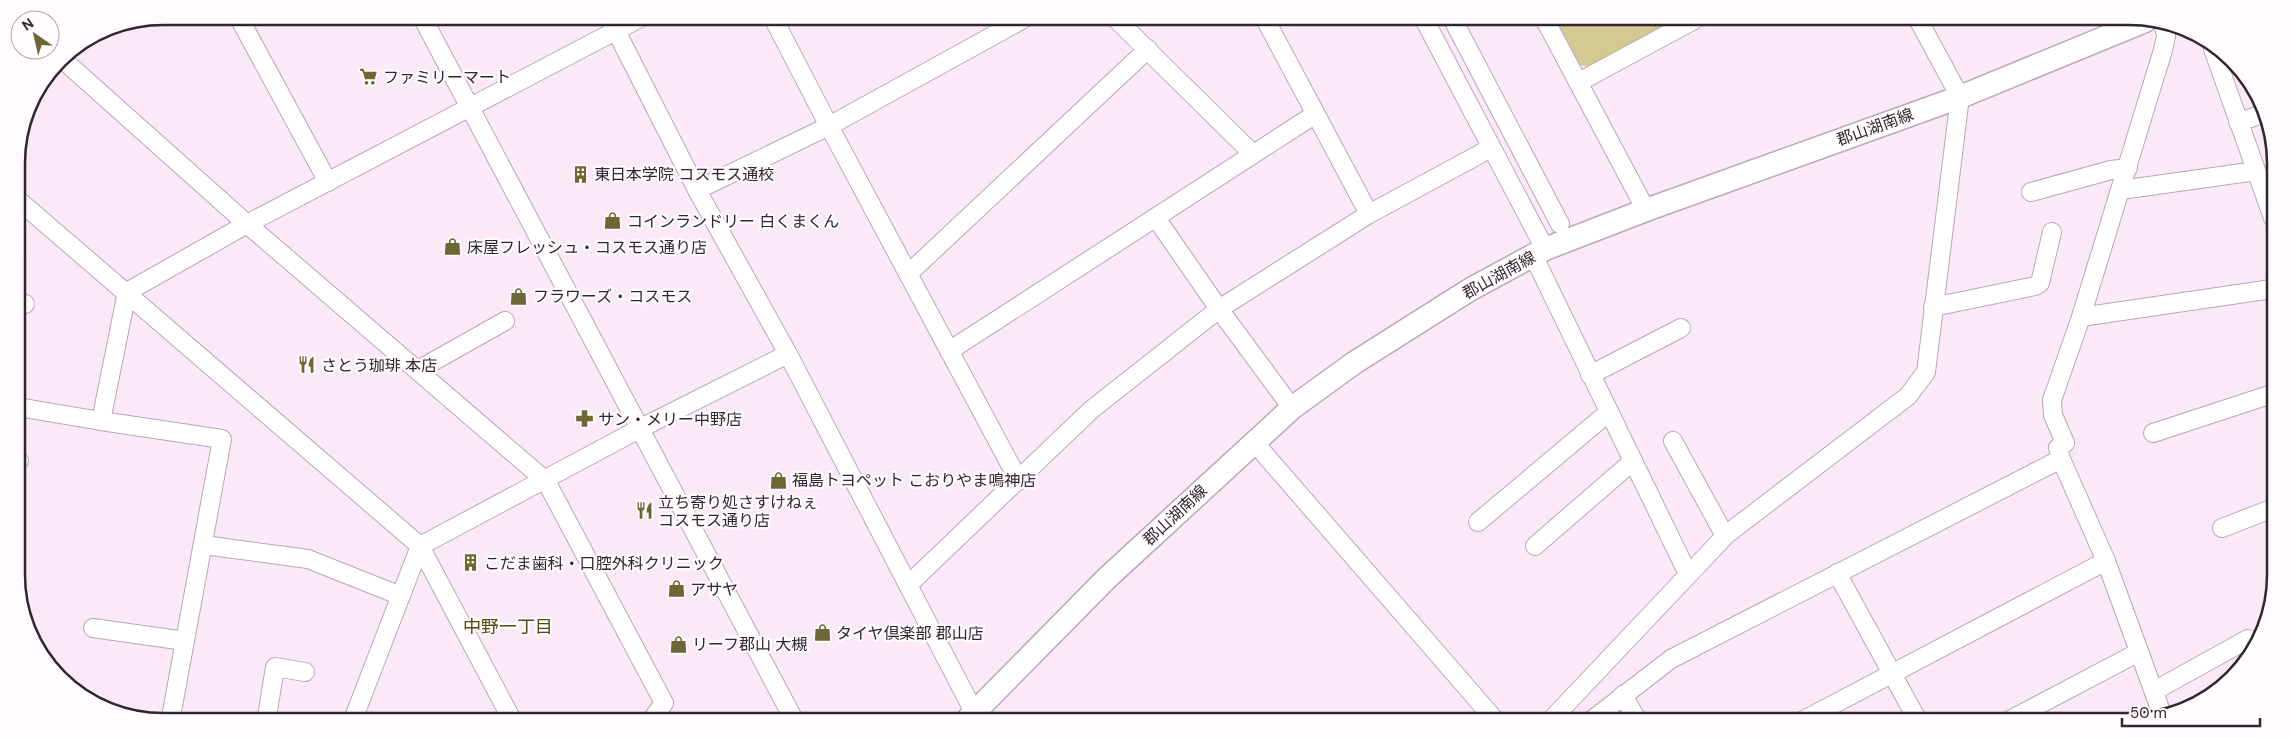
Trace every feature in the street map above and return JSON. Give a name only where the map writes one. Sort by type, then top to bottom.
[{"type":"main road","name":"郡山湖南線","points":[[973,713],[1107,578],[1292,408],[1354,363],[1471,289],[1539,252],[1646,210],[1960,97],[2135,25]]},
{"type":"street","points":[[243,25],[328,182]]},
{"type":"street","points":[[426,25],[790,713]]},
{"type":"street","points":[[100,421],[126,292],[248,224],[469,108],[611,25]]},
{"type":"street","points":[[614,25],[697,190],[788,354],[908,585],[970,713]]},
{"type":"street","points":[[777,25],[1019,480]]},
{"type":"street","points":[[697,190],[829,126],[1012,25]]},
{"type":"street","points":[[1122,25],[1253,154]]},
{"type":"street","points":[[1268,25],[1368,214]]},
{"type":"street","points":[[1427,25],[1491,148],[1539,252],[1590,374],[1688,574]]},
{"type":"street","points":[[1444,25],[1554,223],[1455,25]]},
{"type":"street","points":[[1548,25],[1646,210]]},
{"type":"street","points":[[1579,82],[1685,25]]},
{"type":"street","points":[[1558,713],[1725,536],[1908,396],[1926,372],[1960,97],[1921,25]]},
{"type":"street","points":[[2160,709],[2106,561],[2058,448],[2065,443],[2051,408],[2128,168],[2163,50],[2166,36],[2165,30]]},
{"type":"street","points":[[908,274],[1148,49]]},
{"type":"street","points":[[2215,55],[2267,201]]},
{"type":"street","points":[[67,63],[248,224],[546,480],[664,703],[657,713]]},
{"type":"street","points":[[949,351],[1314,115]]},
{"type":"street","points":[[2238,122],[2259,115]]},
{"type":"street","points":[[908,585],[1091,410],[1219,309],[1368,214],[1491,148]]},
{"type":"street","points":[[2031,192],[2111,170],[2128,168]]},
{"type":"street","points":[[2121,190],[2256,171]]},
{"type":"street","points":[[25,206],[420,546],[508,713]]},
{"type":"street","points":[[1156,218],[1219,309],[1292,408]]},
{"type":"street","points":[[1933,307],[2035,286],[2040,283],[2052,232]]},
{"type":"street","points":[[2081,317],[2267,290]]},
{"type":"street","points":[[418,370],[505,321]]},
{"type":"street","points":[[1590,374],[1681,328]]},
{"type":"street","points":[[356,713],[420,546],[641,428],[788,354]]},
{"type":"street","points":[[2153,433],[2267,396]]},
{"type":"street","points":[[25,408],[222,439],[172,713]]},
{"type":"street","points":[[1478,522],[1609,412]]},
{"type":"street","points":[[1673,441],[1725,536]]},
{"type":"street","points":[[1254,442],[1489,713]]},
{"type":"street","points":[[1601,713],[1671,659],[1837,572],[2062,459]]},
{"type":"street","points":[[1535,546],[1633,461]]},
{"type":"street","points":[[2222,528],[2267,511]]},
{"type":"street","points":[[204,545],[308,559],[401,596]]},
{"type":"street","points":[[1817,713],[2106,561]]},
{"type":"street","points":[[1837,572],[1914,713]]},
{"type":"street","points":[[93,628],[185,641]]},
{"type":"street","points":[[2154,691],[2248,639]]},
{"type":"street","points":[[2023,713],[2139,652]]},
{"type":"street","points":[[268,713],[276,667],[305,672]]},
{"type":"street","points":[[1623,695],[1633,713]]},
{"type":"shaded area","points":[[1559,25],[1669,25],[1589,67],[1580,65]]},
{"type":"place","name":"ファミリーマート","points":[[369,77]]},
{"type":"place","name":"東日本学院 コスモス通校","points":[[580,174]]},
{"type":"place","name":"コインランドリー 白くまくん","points":[[613,221]]},
{"type":"place","name":"床屋フレッシュ・コスモス通り店","points":[[453,247]]},
{"type":"place","name":"フラワーズ・コスモス","points":[[519,296]]},
{"type":"place","name":"さとう珈琲 本店","points":[[307,365]]},
{"type":"place","name":"サン・メリー中野店","points":[[584,419]]},
{"type":"place","name":"福島トヨペット こおりやま鳴神店","points":[[778,480]]},
{"type":"place","name":"立ち寄り処さすけねぇ コスモス通り店","points":[[644,511]]},
{"type":"place","name":"こだま歯科・口腔外科クリニック","points":[[470,563]]},
{"type":"place","name":"アサヤ","points":[[676,589]]},
{"type":"place","name":"タイヤ倶楽部 郡山店","points":[[822,633]]},
{"type":"place","name":"リーフ郡山 大槻","points":[[678,644]]},
{"type":"district","name":"中野一丁目","points":[[508,627]]}]
